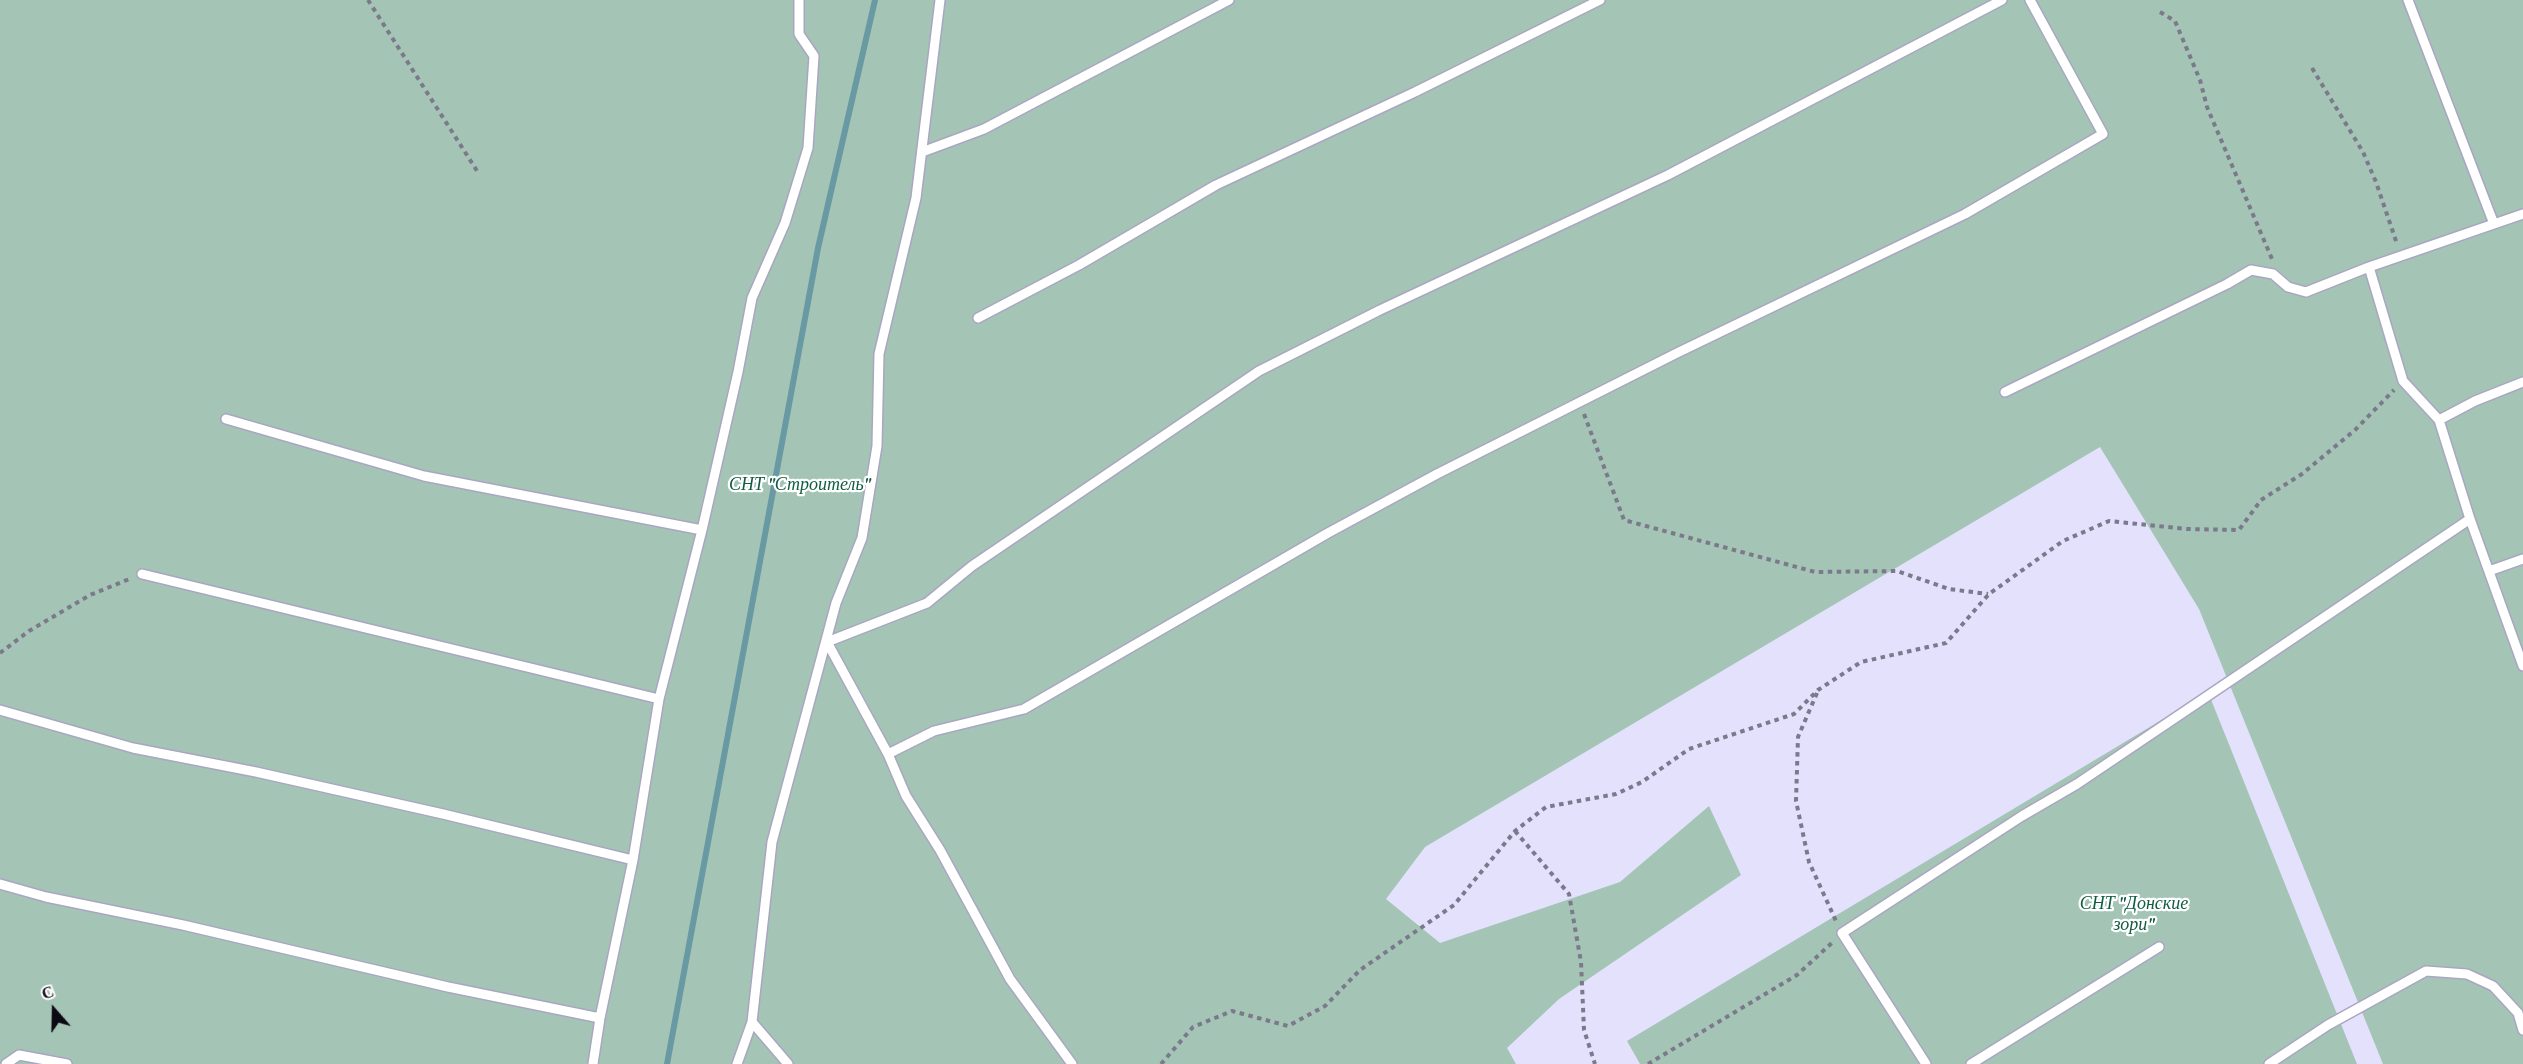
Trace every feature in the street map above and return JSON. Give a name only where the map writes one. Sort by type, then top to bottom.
[{"type":"lane","points":[[593,1064],[600,1018],[633,860],[659,699],[702,530],[752,298],[785,223],[808,148],[814,56],[799,34],[799,0]]},
{"type":"lane","points":[[737,1064],[752,1022],[772,842],[836,603],[862,538],[877,446],[879,354],[916,198],[940,0]]},
{"type":"lane","points":[[922,152],[984,129],[1229,0]]},
{"type":"lane","points":[[978,318],[1079,265],[1216,185],[1415,92],[1600,0]]},
{"type":"lane","points":[[826,642],[927,603],[972,566],[1259,371],[1391,305],[1668,175],[2002,0]]},
{"type":"lane","points":[[888,754],[934,731],[1024,709],[1328,533],[1579,402],[1965,214],[2103,134],[2030,0]]},
{"type":"lane","points":[[2408,0],[2494,224]]},
{"type":"lane","points":[[2005,392],[2227,284],[2251,270],[2273,274],[2288,287],[2306,292],[2369,267],[2523,214]]},
{"type":"lane","points":[[2369,267],[2403,381],[2439,420],[2470,519],[2523,666]]},
{"type":"lane","points":[[2439,420],[2475,401],[2523,382]]},
{"type":"lane","points":[[226,419],[424,476],[702,530]]},
{"type":"lane","points":[[1926,1064],[1842,933],[2022,816],[2078,784],[2470,519]]},
{"type":"lane","points":[[2489,571],[2523,559]]},
{"type":"lane","points":[[142,574],[659,699]]},
{"type":"lane","points":[[826,642],[888,754],[906,796],[940,850],[1010,979],[1072,1064]]},
{"type":"lane","points":[[0,710],[133,748],[256,772],[431,811],[633,860]]},
{"type":"lane","points":[[0,884],[46,897],[183,925],[448,987],[600,1018]]},
{"type":"lane","points":[[1971,1064],[2158,947]]},
{"type":"lane","points":[[2269,1064],[2328,1025],[2426,971],[2467,974],[2493,986],[2518,1013],[2523,1030]]},
{"type":"lane","points":[[752,1022],[788,1064]]},
{"type":"lane","points":[[6,1064],[19,1055],[67,1064]]},
{"type":"path","points":[[368,0],[479,174]]},
{"type":"path","points":[[2160,12],[2175,21],[2200,80],[2207,107],[2274,263],[2273,274]]},
{"type":"path","points":[[2312,68],[2363,152],[2388,214],[2401,256]]},
{"type":"path","points":[[1161,1064],[1193,1027],[1232,1011],[1288,1026],[1325,1006],[1360,970],[1454,905],[1515,831],[1546,807],[1616,794],[1642,782],[1689,749],[1794,714],[1818,690],[1861,662],[1946,643],[1989,594],[2063,541],[2109,521],[2187,529],[2239,530],[2261,500],[2302,474],[2355,430],[2403,381]]},
{"type":"path","points":[[1579,402],[1624,520],[1815,572],[1897,571],[1949,589],[1989,594]]},
{"type":"path","points":[[0,653],[29,631],[90,595],[142,574]]},
{"type":"path","points":[[1648,1064],[1797,975],[1842,933],[1809,862],[1796,801],[1798,737],[1818,690]]},
{"type":"path","points":[[1515,831],[1569,894],[1581,962],[1584,1030],[1595,1064]]},
{"type":"green space","name":"СНТ \"Строитель\"","points":[[0,0],[2523,0],[2523,1064],[2383,1064],[2199,609],[2100,447],[1425,847],[1386,899],[1440,943],[1620,882],[1709,806],[1741,875],[1559,999],[1507,1048],[1516,1064],[0,1064]]},
{"type":"green space","name":"СНТ \"Донские зори\"","points":[[2208,692],[2357,1064],[1640,1064],[1627,1041]]},
{"type":"waterway","points":[[667,1064],[818,248],[875,0]]}]
